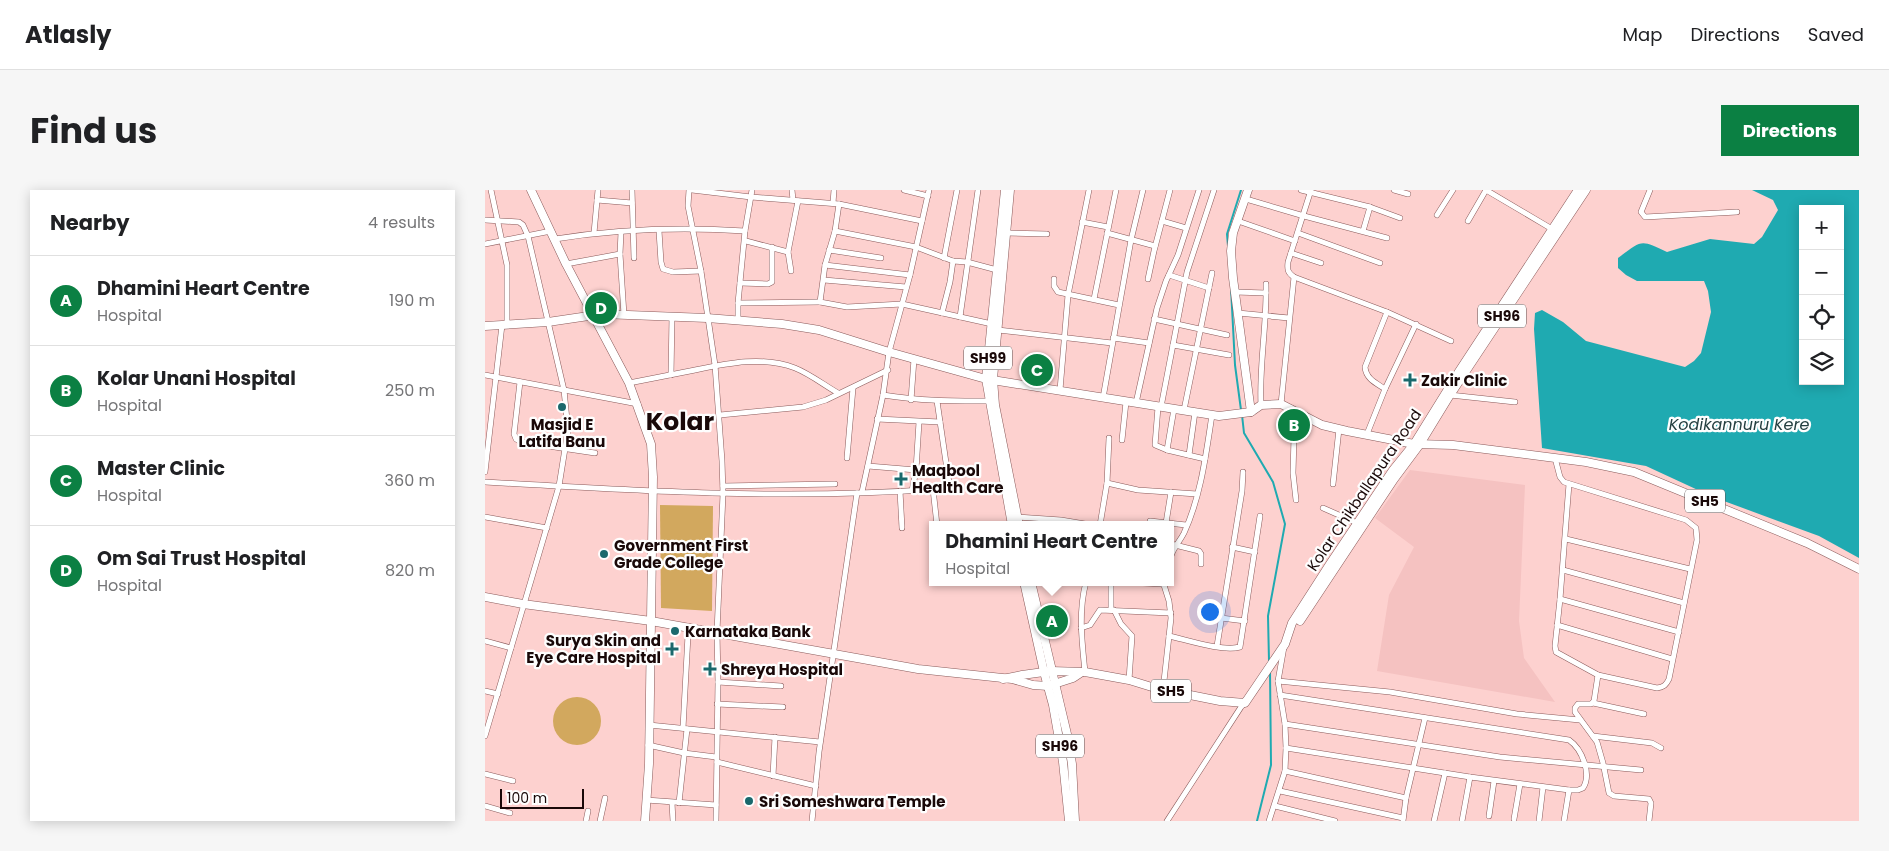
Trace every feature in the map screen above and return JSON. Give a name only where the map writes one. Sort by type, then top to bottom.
[{"type":"main road","points":[[531,190],[566,264],[629,383],[651,444],[653,491],[651,621],[645,821]]},
{"type":"main road","name":"SH99","points":[[995,327],[997,270],[1005,190]]},
{"type":"main road","name":"SH99","points":[[1010,190],[989,401],[1011,521]]},
{"type":"main road","points":[[1248,190],[1231,242],[1235,292],[1250,412]]},
{"type":"main road","name":"Kolar Chikballapura Road","points":[[1290,632],[1292,623],[1357,523],[1393,470],[1417,444],[1586,190]]},
{"type":"main road","name":"Kolar Chikballapura Road","points":[[1417,444],[1457,373],[1552,230],[1574,192]]},
{"type":"main road","points":[[485,326],[548,322],[594,315],[672,316],[782,324],[819,330],[889,352],[990,378],[1219,416],[1250,412],[1261,405],[1281,404],[1322,425],[1417,444],[1296,627],[1290,632],[1283,647],[1245,703]]},
{"type":"main road","name":"SH99","points":[[990,378],[1018,521]]},
{"type":"main road","name":"SH5","points":[[1417,444],[1453,445],[1555,458],[1634,472],[1807,543],[1859,569]]},
{"type":"main road","points":[[1025,586],[1040,656],[1047,672]]},
{"type":"main road","points":[[1032,586],[1047,672]]},
{"type":"main road","points":[[485,597],[651,621],[918,668],[1012,679],[1038,686],[1054,695],[1073,678],[1083,672]]},
{"type":"main road","points":[[1031,674],[1039,666],[1040,656]]},
{"type":"main road","points":[[1003,679],[1047,672]]},
{"type":"main road","name":"SH5","points":[[1047,672],[1083,672],[1129,680],[1163,690],[1220,701],[1245,703]]},
{"type":"main road","name":"SH96","points":[[1047,672],[1072,764],[1075,821]]},
{"type":"main road","points":[[1033,685],[1051,684],[1073,678]]},
{"type":"main road","name":"SH96","points":[[1054,695],[1069,821]]},
{"type":"street","points":[[485,472],[487,440],[505,324],[508,277],[491,190]]},
{"type":"street","points":[[594,233],[598,190]]},
{"type":"street","points":[[633,190],[635,258]]},
{"type":"street","points":[[716,821],[717,632],[723,486],[720,415],[715,365],[701,271],[688,206],[690,190],[833,203],[922,222]]},
{"type":"street","points":[[738,321],[745,231],[752,190]]},
{"type":"street","points":[[791,190],[795,200],[788,252],[791,271]]},
{"type":"street","points":[[833,203],[834,190]]},
{"type":"street","points":[[812,821],[820,742],[860,492],[868,466],[883,395],[889,352],[905,287],[910,276],[929,193],[904,190]]},
{"type":"street","points":[[944,258],[957,190]]},
{"type":"street","points":[[960,317],[978,190]]},
{"type":"street","points":[[1060,390],[1068,295],[1089,190]]},
{"type":"street","points":[[1094,299],[1116,190]]},
{"type":"street","points":[[1103,398],[1131,240],[1143,190]]},
{"type":"street","points":[[1148,279],[1170,190]]},
{"type":"street","points":[[1136,403],[1161,295],[1178,255],[1199,190]]},
{"type":"street","points":[[1205,459],[1167,450],[1157,446],[1154,441],[1159,407],[1185,281],[1214,190]]},
{"type":"street","points":[[1301,190],[1370,207],[1400,218]]},
{"type":"street","points":[[1394,190],[1408,194]]},
{"type":"street","points":[[1437,215],[1453,190]]},
{"type":"street","points":[[1468,221],[1486,190],[1552,230]]},
{"type":"street","points":[[1650,190],[1641,212],[1645,217],[1737,212]]},
{"type":"street","points":[[1310,191],[1287,267],[1289,273],[1416,324],[1451,341]]},
{"type":"street","points":[[1246,199],[1387,238]]},
{"type":"street","points":[[597,200],[632,203]]},
{"type":"street","points":[[820,302],[825,265],[835,231],[839,204]]},
{"type":"street","points":[[1363,231],[1370,207]]},
{"type":"street","points":[[485,220],[519,222],[523,225],[528,236],[564,390],[567,430],[559,486],[485,736]]},
{"type":"street","points":[[1162,221],[1186,228]]},
{"type":"street","points":[[1238,221],[1295,241]]},
{"type":"street","points":[[1082,222],[1131,240],[1155,246]]},
{"type":"street","points":[[555,239],[633,230],[659,231],[693,228],[745,231]]},
{"type":"street","points":[[485,244],[551,231]]},
{"type":"street","points":[[659,231],[663,269],[673,272],[701,271]]},
{"type":"street","points":[[835,231],[916,247],[953,262],[967,262],[997,270]]},
{"type":"street","points":[[621,232],[620,254],[625,315]]},
{"type":"street","points":[[1006,233],[1047,234]]},
{"type":"street","points":[[1298,233],[1380,263]]},
{"type":"street","points":[[745,241],[788,252]]},
{"type":"street","points":[[740,283],[768,284],[772,282],[772,247]]},
{"type":"street","points":[[829,250],[881,258]]},
{"type":"street","points":[[1291,253],[1321,263]]},
{"type":"street","points":[[566,264],[620,254]]},
{"type":"street","points":[[943,313],[951,282],[953,262]]},
{"type":"street","points":[[825,265],[910,276]]},
{"type":"street","points":[[1184,410],[1212,273]]},
{"type":"street","points":[[1169,275],[1209,288]]},
{"type":"street","points":[[1281,404],[1295,277]]},
{"type":"street","points":[[1054,279],[1056,290],[1068,295],[1119,305]]},
{"type":"street","points":[[824,280],[905,287]]},
{"type":"street","points":[[1261,405],[1260,382],[1266,284]]},
{"type":"street","points":[[1235,292],[1266,293]]},
{"type":"street","points":[[738,303],[820,302],[847,307],[902,304],[995,327],[1063,338],[1149,343]]},
{"type":"street","points":[[1385,388],[1369,378],[1365,367],[1387,312]]},
{"type":"street","points":[[1238,313],[1289,318]]},
{"type":"street","points":[[671,374],[672,316]]},
{"type":"street","points":[[1154,320],[1177,323],[1227,335]]},
{"type":"street","points":[[1367,434],[1385,388],[1416,324]]},
{"type":"street","points":[[1173,345],[1229,355]]},
{"type":"street","points":[[911,400],[914,359]]},
{"type":"street","points":[[629,383],[715,365],[739,362],[777,363],[807,373],[818,382],[838,393]]},
{"type":"street","points":[[720,415],[803,407],[826,400],[887,370]]},
{"type":"street","points":[[485,375],[638,404]]},
{"type":"street","points":[[520,382],[514,434],[516,439],[521,442],[595,453]]},
{"type":"street","points":[[847,458],[853,388]]},
{"type":"street","points":[[883,395],[911,400],[989,401]]},
{"type":"street","points":[[1450,395],[1515,402]]},
{"type":"street","points":[[485,482],[723,494],[912,491],[945,487],[949,483],[937,401]]},
{"type":"street","points":[[1122,440],[1126,402]]},
{"type":"street","points":[[1291,408],[1288,430],[1294,437],[1293,473],[1296,500]]},
{"type":"street","points":[[1167,450],[1174,409]]},
{"type":"street","points":[[1189,455],[1195,412]]},
{"type":"street","points":[[1174,543],[1184,532],[1197,494],[1205,459],[1211,415]]},
{"type":"street","points":[[877,419],[940,422]]},
{"type":"street","points":[[912,491],[916,470],[919,422]]},
{"type":"street","points":[[1333,484],[1339,429]]},
{"type":"street","points":[[1101,521],[1107,483],[1109,438]]},
{"type":"street","points":[[1555,458],[1560,478],[1569,484],[1691,523],[1697,533],[1669,679],[1662,688],[1599,675],[1556,652],[1569,484]]},
{"type":"street","points":[[868,466],[916,470]]},
{"type":"street","points":[[1217,646],[1243,472]]},
{"type":"street","points":[[1107,483],[1138,490],[1197,494]]},
{"type":"street","points":[[723,486],[835,484]]},
{"type":"street","points":[[933,489],[937,521]]},
{"type":"street","points":[[900,491],[902,528]]},
{"type":"street","points":[[1166,521],[1171,492]]},
{"type":"street","points":[[1323,508],[1357,523]]},
{"type":"street","points":[[1169,636],[1217,646],[1237,648],[1240,646],[1260,516]]},
{"type":"street","points":[[485,517],[547,528]]},
{"type":"street","points":[[1174,524],[1186,525]]},
{"type":"street","points":[[1566,539],[1690,569]]},
{"type":"street","points":[[1174,544],[1199,551],[1201,554],[1201,564]]},
{"type":"street","points":[[1232,547],[1255,552]]},
{"type":"street","points":[[1563,570],[1684,602]]},
{"type":"street","points":[[1083,672],[1081,599],[1085,586]]},
{"type":"street","points":[[1111,586],[1112,610],[1132,636],[1129,680]]},
{"type":"street","points":[[1163,690],[1171,614],[1164,586]]},
{"type":"street","points":[[1560,600],[1679,632]]},
{"type":"street","points":[[1081,628],[1090,625],[1100,610],[1171,614]]},
{"type":"street","points":[[1221,618],[1245,621]]},
{"type":"street","points":[[1557,625],[1672,659]]},
{"type":"street","points":[[679,803],[684,753],[688,635]]},
{"type":"street","points":[[485,641],[511,648]]},
{"type":"street","points":[[1269,821],[1285,771],[1285,724],[1278,681],[1283,647]]},
{"type":"street","points":[[1593,703],[1596,698],[1599,675]]},
{"type":"street","points":[[1278,681],[1390,692],[1517,714],[1578,719]]},
{"type":"street","points":[[718,682],[781,686]]},
{"type":"street","points":[[485,691],[498,694]]},
{"type":"street","points":[[1280,695],[1564,738],[1577,747],[1587,766],[1587,778],[1585,786],[1581,790],[1543,788],[1286,748]]},
{"type":"street","points":[[1167,821],[1245,703]]},
{"type":"street","points":[[1643,714],[1593,703],[1578,704],[1575,708],[1578,719],[1593,736],[1608,792],[1610,795],[1649,799],[1651,803],[1649,821]]},
{"type":"street","points":[[717,704],[783,707]]},
{"type":"street","points":[[485,713],[492,714]]},
{"type":"street","points":[[1280,791],[1403,819],[1406,798],[1425,718]]},
{"type":"street","points":[[1285,724],[1500,757],[1641,770]]},
{"type":"street","points":[[649,725],[820,742]]},
{"type":"street","points":[[1593,736],[1651,743],[1661,748]]},
{"type":"street","points":[[773,776],[775,737]]},
{"type":"street","points":[[648,746],[717,759],[773,776],[815,786]]},
{"type":"street","points":[[1285,771],[1406,798]]},
{"type":"street","points":[[485,774],[513,781]]},
{"type":"street","points":[[1434,821],[1445,774]]},
{"type":"street","points":[[1462,821],[1470,777]]},
{"type":"street","points":[[1489,816],[1494,781]]},
{"type":"street","points":[[1514,819],[1520,784]]},
{"type":"street","points":[[1539,821],[1543,788]]},
{"type":"street","points":[[1565,821],[1569,790]]},
{"type":"street","points":[[600,821],[605,798]]},
{"type":"street","points":[[646,800],[716,805]]},
{"type":"street","points":[[672,803],[673,821]]},
{"type":"street","points":[[485,806],[510,813]]},
{"type":"street","points":[[1275,806],[1335,821]]},
{"type":"street","points":[[586,821],[588,811]]},
{"type":"shaded area","points":[[1410,470],[1525,485],[1519,621],[1524,658],[1555,702],[1377,671],[1389,595],[1414,547],[1375,518]]},
{"type":"shaded area","points":[[660,505],[713,506],[712,611],[661,608]]},
{"type":"shaded area","points":[[572,697],[582,697],[591,701],[597,707],[600,712],[600,730],[591,741],[582,745],[572,745],[563,741],[557,735],[553,726],[553,716],[557,707],[563,701]]},
{"type":"water","name":"Kodikannuru Kere","points":[[1752,190],[1859,190],[1859,558],[1819,536],[1713,497],[1646,466],[1542,448],[1534,329],[1535,313],[1542,310],[1563,322],[1586,341],[1685,367],[1701,353],[1711,312],[1708,291],[1704,281],[1637,281],[1618,268],[1618,258],[1641,243],[1646,243],[1667,252],[1710,239],[1754,244],[1762,237],[1778,210],[1773,200]]},
{"type":"waterway","points":[[1228,246],[1227,234],[1241,190]]},
{"type":"waterway","points":[[1231,288],[1235,365],[1241,410]]},
{"type":"waterway","points":[[1242,415],[1244,433],[1273,482],[1285,524],[1268,616],[1269,661]]},
{"type":"waterway","points":[[1257,821],[1271,765],[1270,671]]},
{"type":"place","name":"Om Sai Trust Hospital","points":[[601,308]]},
{"type":"place","name":"Master Clinic","points":[[1037,370]]},
{"type":"place","name":"Zakir Clinic","points":[[1410,380]]},
{"type":"place","name":"Masjid E Latifa Banu","points":[[562,407]]},
{"type":"place","name":"Kolar Unani Hospital","points":[[1294,425]]},
{"type":"place","name":"Maqbool Health Care","points":[[901,479]]},
{"type":"place","name":"Government First Grade College","points":[[604,554]]},
{"type":"place","name":"Dhamini Heart Centre","points":[[1052,621]]},
{"type":"place","name":"Karnataka Bank","points":[[675,631]]},
{"type":"place","name":"Surya Skin and Eye Care Hospital","points":[[672,649]]},
{"type":"place","name":"Shreya Hospital","points":[[710,669]]},
{"type":"place","name":"Sri Someshwara Temple","points":[[749,801]]},
{"type":"district","name":"Kolar","points":[[680,421]]}]
